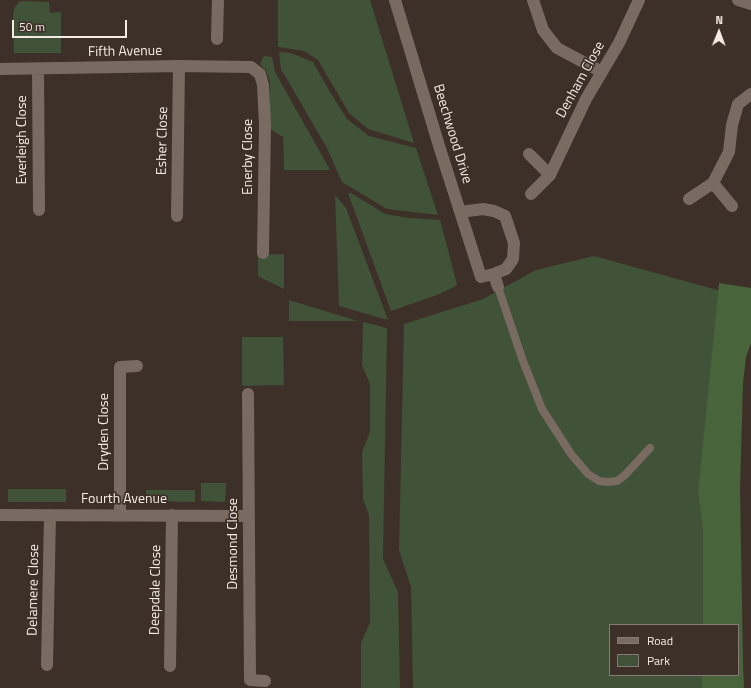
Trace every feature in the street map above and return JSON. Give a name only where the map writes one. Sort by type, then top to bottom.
[{"type":"street","points":[[218,0],[218,39]]},
{"type":"street","name":"Beechwood Drive","points":[[395,0],[481,277],[494,274]]},
{"type":"street","points":[[533,0],[543,30],[557,48],[602,72]]},
{"type":"street","name":"Denham Close","points":[[531,194],[550,175],[586,99],[619,43],[639,0]]},
{"type":"street","points":[[738,0],[751,4]]},
{"type":"street","name":"Fifth Avenue","points":[[0,69],[179,66],[251,67]]},
{"type":"street","name":"Esher Close","points":[[177,216],[179,66]]},
{"type":"street","name":"Enerby Close","points":[[251,67],[260,74],[263,85],[265,125],[263,253]]},
{"type":"street","name":"Everleigh Close","points":[[38,69],[39,210]]},
{"type":"street","points":[[689,199],[713,184],[728,152],[732,125],[738,104],[751,94]]},
{"type":"street","points":[[529,154],[550,175]]},
{"type":"street","points":[[713,184],[732,206]]},
{"type":"street","points":[[460,212],[483,209],[494,210],[505,216],[514,243],[513,259],[506,269],[494,274],[498,287]]},
{"type":"street","name":"Dryden Close","points":[[120,515],[120,366],[138,366]]},
{"type":"street","name":"Desmond Close","points":[[248,394],[250,680],[265,681]]},
{"type":"street","name":"Fourth Avenue","points":[[0,515],[248,516]]},
{"type":"street","name":"Delamere Close","points":[[47,665],[50,515]]},
{"type":"street","name":"Deepdale Close","points":[[170,666],[172,515]]},
{"type":"lane","points":[[498,287],[523,361],[542,409],[571,454],[588,474],[599,480],[607,482],[617,481],[625,475],[650,448]]},
{"type":"green space","points":[[278,0],[370,0],[414,143],[368,129],[349,113],[318,60],[304,51],[278,47]]},
{"type":"green space","points":[[20,1],[49,2],[50,13],[61,12],[61,53],[14,53],[13,15],[15,7]]},
{"type":"green space","points":[[279,52],[291,53],[313,62],[347,119],[369,136],[416,148],[438,215],[387,209],[342,182],[327,148],[281,69]]},
{"type":"green space","points":[[264,56],[272,57],[275,72],[330,170],[284,170],[283,137],[270,129],[270,81],[266,71],[260,64]]},
{"type":"green space","points":[[348,193],[351,193],[385,214],[408,218],[440,220],[457,284],[437,295],[391,311]]},
{"type":"green space","points":[[335,195],[346,208],[388,320],[339,306]]},
{"type":"green space","points":[[284,254],[284,289],[258,276],[258,255]]},
{"type":"green space","points":[[594,256],[732,294],[731,624],[609,624],[609,676],[730,676],[730,688],[413,688],[411,587],[399,550],[404,324],[483,299],[536,270]]},
{"type":"green space","points":[[719,283],[751,288],[751,343],[746,357],[743,383],[740,489],[744,688],[702,688],[702,676],[739,676],[739,624],[703,624],[703,527],[698,493]]},
{"type":"green space","points":[[289,300],[358,321],[289,321]]},
{"type":"green space","points":[[363,322],[387,328],[383,559],[398,592],[400,688],[361,688],[361,643],[370,622],[369,515],[363,499],[362,452],[370,432],[370,384],[362,365]]},
{"type":"green space","points":[[242,337],[283,337],[284,385],[242,386]]},
{"type":"green space","points":[[201,483],[226,483],[225,502],[201,501]]},
{"type":"green space","points":[[8,489],[66,489],[66,502],[8,502]]},
{"type":"green space","points":[[146,490],[195,490],[195,502],[146,501]]}]
